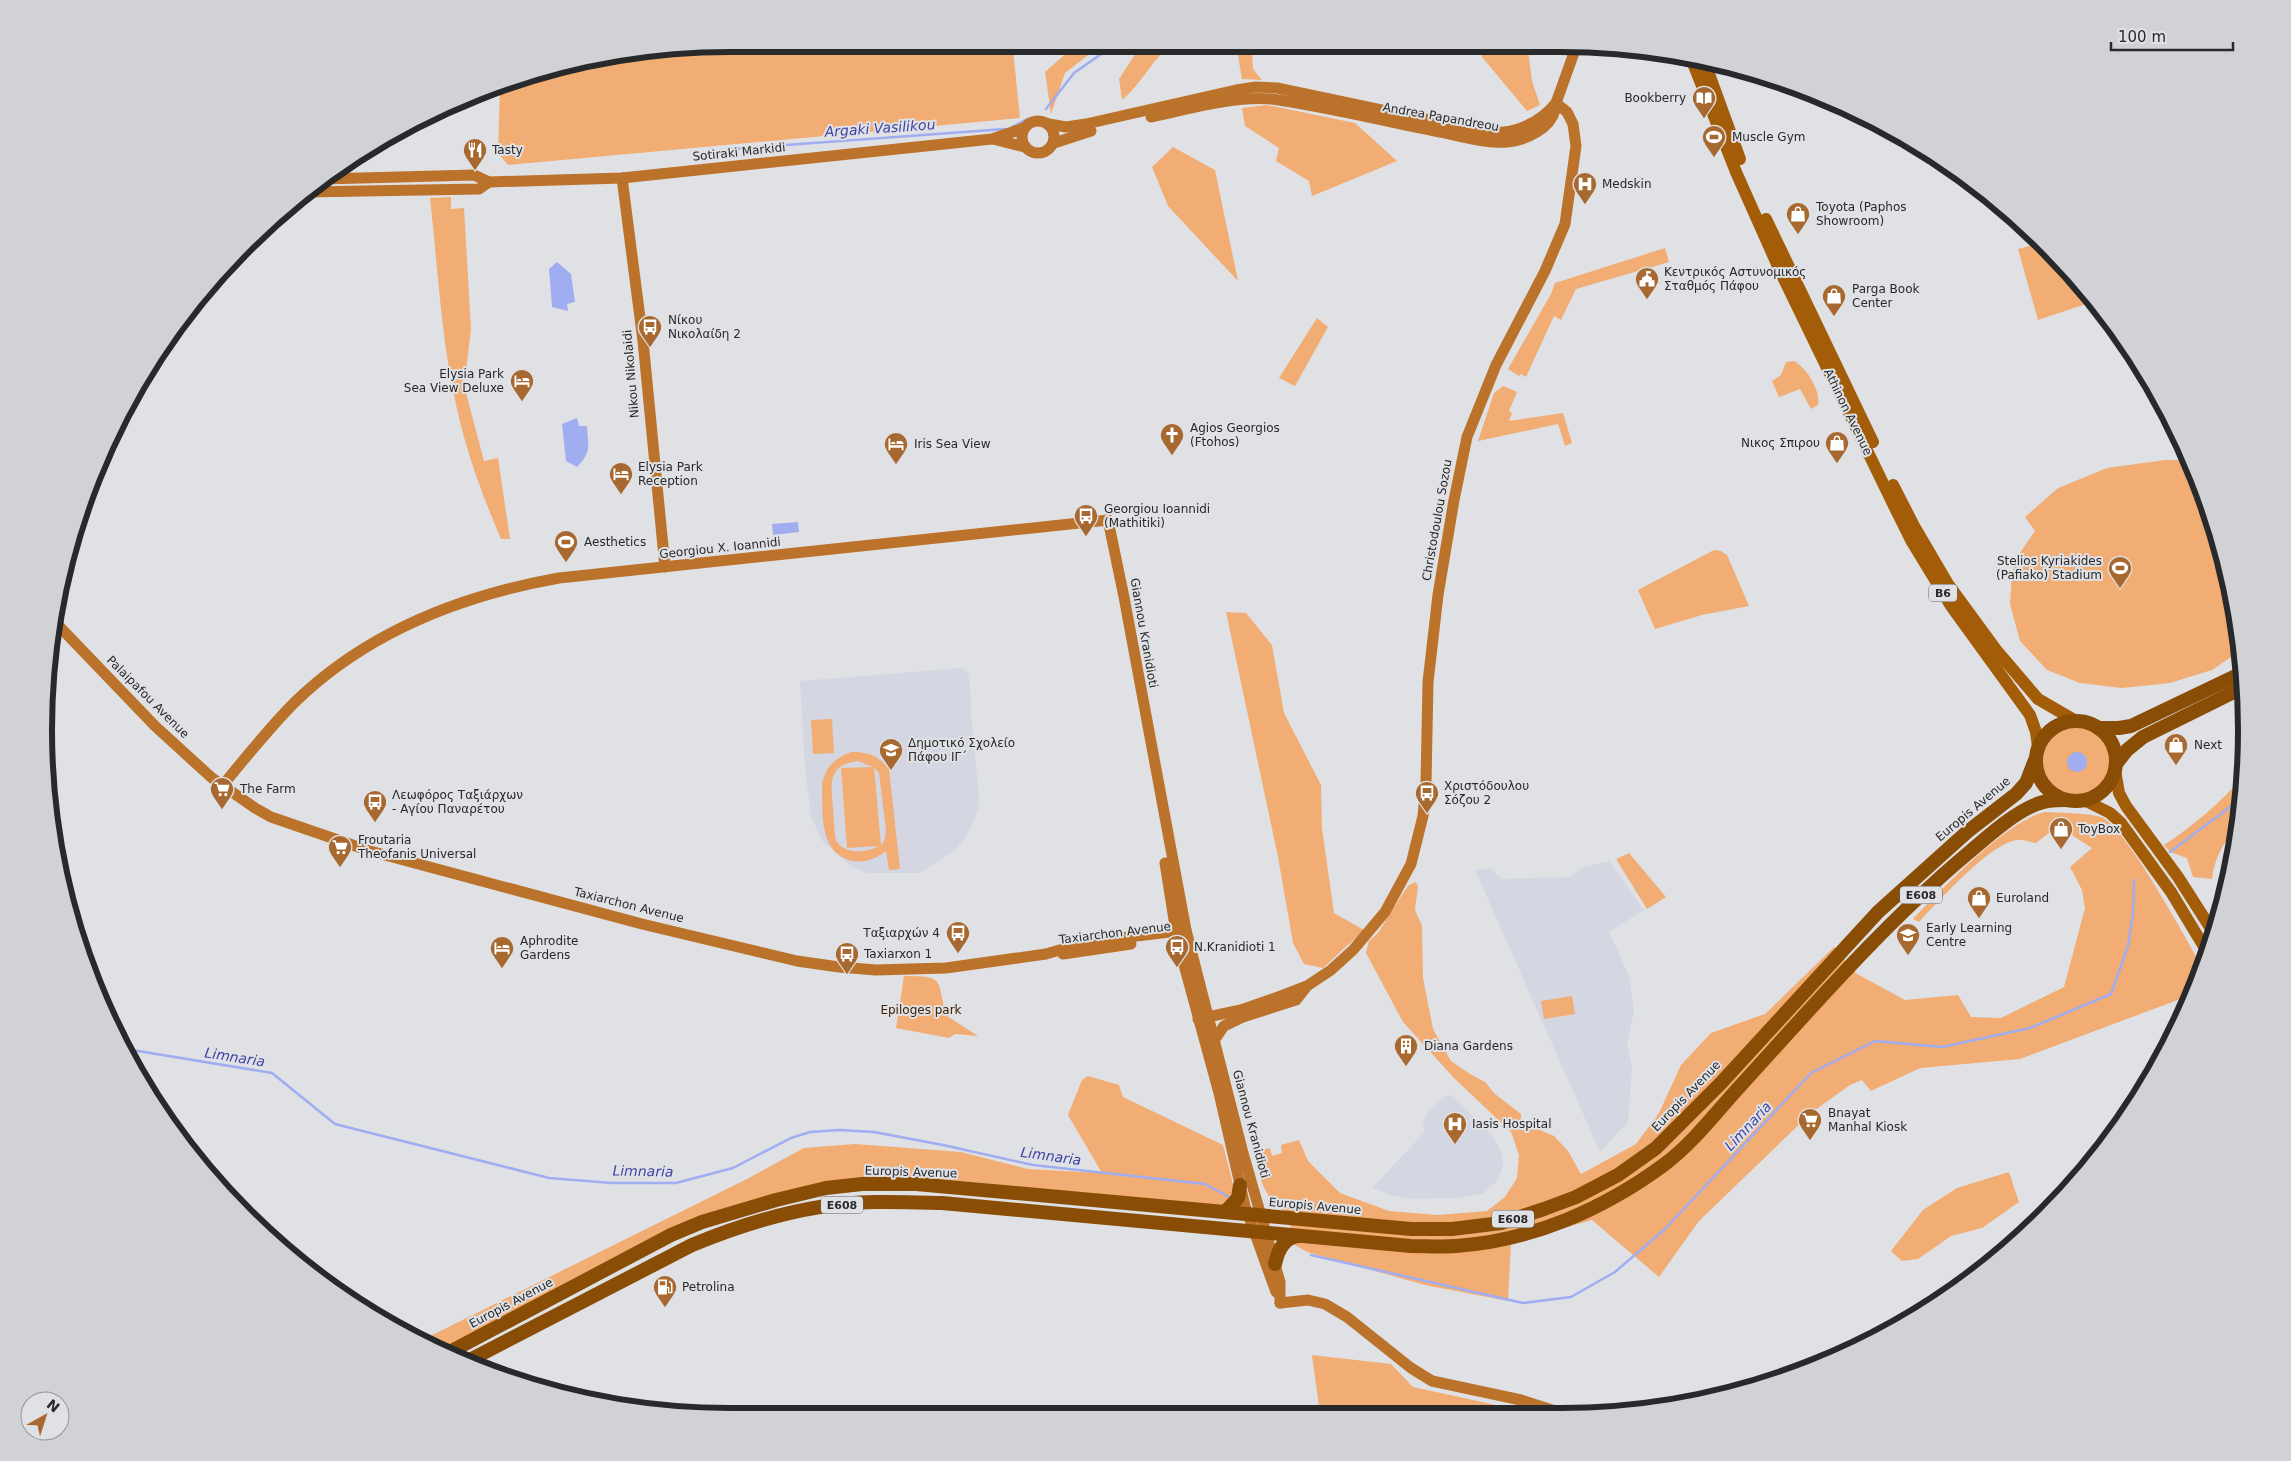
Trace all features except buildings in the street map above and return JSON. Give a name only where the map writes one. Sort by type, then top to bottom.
[{"type":"highway","points":[[2098,728],[2131,726],[2236,676]]},
{"type":"highway","points":[[2086,801],[2104,791],[2127,750],[2142,737],[2237,690]]},
{"type":"highway","name":"E608","points":[[2066,800],[2056,797],[2045,788],[2038,775],[2036,754],[2044,737],[2052,728],[2063,723],[2076,721]]},
{"type":"highway","points":[[2076,721],[2090,723],[2098,728],[2112,743],[2116,767]]},
{"type":"highway","name":"Europis Avenue","points":[[454,1350],[679,1232],[702,1222],[742,1210],[826,1188],[862,1184],[916,1184],[1411,1229],[1452,1229],[1500,1223],[1576,1197],[1618,1175],[1656,1148],[1714,1090],[1878,912],[1967,832],[2016,794],[2026,783],[2036,754]]},
{"type":"highway","name":"E608","points":[[474,1358],[692,1245],[725,1232],[820,1206],[878,1202],[942,1203],[1411,1246],[1456,1246],[1501,1240],[1545,1229],[1623,1192],[1666,1163],[1696,1136],[1856,961],[1938,879],[1978,845],[2030,807],[2045,802],[2086,801]]},
{"type":"highway","points":[[1225,1212],[1238,1198],[1240,1185]]},
{"type":"highway","points":[[1275,1264],[1278,1252],[1286,1240],[1291,1236],[1302,1235]]},
{"type":"main road","name":"Athinon Avenue","points":[[1694,66],[1736,172],[1781,273],[1901,519],[1951,606],[2030,715],[2036,732],[2036,754]]},
{"type":"main road","name":"Athinon Avenue","points":[[1708,69],[1756,197],[1914,526],[1948,584],[1997,651],[2033,694],[2049,707],[2076,721]]},
{"type":"main road","points":[[2116,767],[2119,793],[2126,806],[2178,877],[2209,927]]},
{"type":"main road","points":[[2086,801],[2110,814],[2121,823],[2171,892],[2203,947]]},
{"type":"street","points":[[1556,103],[1574,53]]},
{"type":"street","name":"Andrea Papandreou","points":[[1049,124],[1066,127],[1086,124],[1256,87],[1277,88],[1493,132],[1510,131],[1533,123],[1556,103]]},
{"type":"street","name":"Andrea Papandreou","points":[[1054,143],[1089,131],[1216,103],[1253,97],[1296,102],[1465,137],[1507,142],[1531,135],[1547,124],[1555,112],[1556,103]]},
{"type":"street","name":"Christodoulou Sozou","points":[[1204,1021],[1247,1015],[1296,1000],[1308,986],[1343,960],[1371,929],[1384,912],[1411,864],[1416,851],[1425,800],[1428,682],[1438,595],[1467,437],[1496,364],[1545,271],[1566,224],[1576,146],[1573,124],[1567,112],[1556,103]]},
{"type":"street","points":[[1039,120],[1049,124],[1054,133],[1054,143],[1048,150],[1040,153],[1031,152],[1026,147],[1022,138],[1024,128],[1033,121],[1039,120]]},
{"type":"street","name":"Sotiraki Markidi","points":[[338,179],[474,175],[489,182],[622,178],[992,139],[1024,128]]},
{"type":"street","name":"Sotiraki Markidi","points":[[992,139],[1026,147]]},
{"type":"street","name":"Nikou Nikolaidi","points":[[622,178],[643,341],[665,567]]},
{"type":"street","name":"Sotiraki Markidi","points":[[320,192],[479,189],[489,182]]},
{"type":"street","name":"Georgiou X. Ioannidi","points":[[223,785],[268,731],[312,689],[365,650],[420,618],[479,597],[534,583],[665,567],[1108,520]]},
{"type":"street","name":"Giannou Kranidioti","points":[[1108,520],[1125,604],[1182,935],[1204,1021],[1240,1185],[1255,1216]]},
{"type":"street","name":"Palaipafou Avenue","points":[[61,627],[155,726],[198,767],[223,785]]},
{"type":"street","name":"Giannou Kranidioti","points":[[1151,750],[1153,786],[1173,912],[1182,935]]},
{"type":"street","name":"Taxiarchon Avenue","points":[[223,785],[271,817],[370,851],[642,924],[797,960],[839,967],[898,970],[946,968],[1046,954],[1069,954],[1182,935]]},
{"type":"street","points":[[1151,935],[1166,924],[1173,912]]},
{"type":"street","name":"Taxiarchon Avenue","points":[[1046,954],[1087,942],[1151,935],[1182,935]]},
{"type":"street","name":"Christodoulou Sozou","points":[[1204,1021],[1308,986]]},
{"type":"street","points":[[1215,1039],[1224,1026],[1247,1015]]},
{"type":"street","name":"Giannou Kranidioti","points":[[1204,1021],[1215,1039],[1260,1232]]},
{"type":"street","points":[[1260,1232],[1275,1264],[1281,1287],[1280,1303]]},
{"type":"street","points":[[1260,1232],[1280,1303]]},
{"type":"street","points":[[1280,1303],[1308,1300],[1325,1304],[1347,1317],[1404,1363],[1432,1381],[1521,1400],[1546,1408]]},
{"type":"shaded area","name":"Δημοτικό Σχολείο Πάφου ΙΓ΄","points":[[963,668],[969,675],[979,798],[978,809],[967,835],[954,851],[920,873],[867,873],[852,867],[823,842],[811,817],[805,766],[800,681]]},
{"type":"shaded area","points":[[1609,861],[1644,910],[1609,932],[1629,976],[1634,1012],[1627,1045],[1632,1066],[1628,1122],[1600,1152],[1475,870],[1490,868],[1501,879],[1569,877],[1584,867]]},
{"type":"shaded area","name":"Iasis Hospital","points":[[1451,1095],[1493,1136],[1502,1154],[1503,1167],[1497,1181],[1482,1194],[1458,1198],[1412,1199],[1390,1195],[1372,1188],[1425,1132],[1423,1121],[1428,1113],[1445,1096]]},
{"type":"green space","points":[[730,52],[1013,52],[1020,118],[508,165],[498,153],[500,93],[555,76],[598,66],[642,58]]},
{"type":"green space","points":[[1068,52],[1092,52],[1065,73],[1051,114],[1045,72]]},
{"type":"green space","points":[[1092,52],[1118,52],[1114,54]]},
{"type":"green space","points":[[1137,52],[1163,52],[1134,89],[1122,100],[1119,79]]},
{"type":"green space","points":[[1237,52],[1252,52],[1253,69],[1262,80],[1242,79]]},
{"type":"green space","points":[[1481,52],[1528,52],[1532,81],[1540,105],[1527,111],[1482,57]]},
{"type":"green space","points":[[1267,105],[1355,123],[1397,161],[1312,196],[1309,181],[1276,161],[1279,148],[1245,126],[1242,108]]},
{"type":"green space","points":[[1173,147],[1215,170],[1238,281],[1168,206],[1152,167]]},
{"type":"green space","points":[[451,197],[451,209],[464,208],[471,329],[466,371],[461,374],[484,461],[498,458],[510,539],[501,539],[482,491],[457,409],[447,357],[430,198]]},
{"type":"green space","points":[[2033,245],[2070,283],[2087,304],[2038,320],[2018,249]]},
{"type":"green space","points":[[1665,248],[1669,262],[1576,289],[1561,320],[1554,316],[1526,377],[1521,374],[1519,376],[1508,369],[1551,294],[1555,283]]},
{"type":"green space","points":[[1317,318],[1328,327],[1295,386],[1279,378]]},
{"type":"green space","points":[[1794,361],[1804,369],[1815,387],[1818,405],[1811,409],[1800,389],[1779,397],[1772,381],[1781,375],[1786,362]]},
{"type":"green space","points":[[1503,386],[1517,392],[1509,411],[1512,413],[1509,421],[1563,413],[1572,443],[1565,446],[1558,424],[1478,441],[1494,393]]},
{"type":"green space","name":"Stelios Kyriakides (Pafiako) Stadium","points":[[2165,460],[2182,460],[2203,513],[2215,555],[2233,642],[2234,655],[2212,670],[2170,683],[2122,688],[2080,683],[2047,670],[2020,641],[2010,604],[2012,573],[2019,554],[2035,531],[2025,517],[2058,488],[2107,468]]},
{"type":"green space","points":[[1714,550],[1721,551],[1727,555],[1749,606],[1702,615],[1655,629],[1638,590]]},
{"type":"green space","points":[[1226,612],[1246,613],[1272,645],[1284,713],[1321,785],[1322,828],[1334,913],[1364,930],[1323,968],[1304,964],[1293,943],[1278,857]]},
{"type":"green space","points":[[832,719],[834,753],[813,754],[811,720]]},
{"type":"green space","points":[[2077,727],[2090,730],[2101,737],[2108,748],[2111,761],[2108,774],[2101,785],[2090,792],[2077,795],[2064,792],[2053,785],[2046,774],[2043,761],[2046,748],[2053,737],[2064,730]]},
{"type":"green space","points":[[851,752],[863,753],[877,757],[889,769],[900,869],[889,870],[886,851],[871,859],[853,861],[842,857],[828,841],[823,818],[822,784],[826,772],[832,764],[845,754]],"holes":[[[858,761],[873,767],[841,768],[847,848],[879,846],[868,850],[851,851],[840,846],[836,841],[832,784],[836,771],[848,763]],[[874,767],[879,773],[886,830],[885,839],[881,845]]]},
{"type":"green space","points":[[2236,784],[2230,835],[2215,864],[2212,879],[2193,877],[2187,858],[2170,852],[2164,845],[2206,814]]},
{"type":"green space","points":[[2045,812],[2084,814],[2103,818],[2114,827],[2141,863],[2198,960],[2183,998],[2020,1059],[1920,1068],[1871,1091],[1862,1080],[1850,1085],[1811,1113],[1699,1221],[1659,1277],[1592,1220],[1511,1243],[1508,1301],[1425,1285],[1307,1252],[1295,1245],[1287,1213],[1267,1194],[1253,1152],[1270,1148],[1272,1156],[1282,1153],[1281,1145],[1299,1140],[1308,1161],[1340,1193],[1389,1211],[1437,1215],[1487,1211],[1505,1197],[1517,1178],[1519,1155],[1511,1132],[1454,1078],[1403,1022],[1366,953],[1369,941],[1378,933],[1409,885],[1416,882],[1418,887],[1415,910],[1422,926],[1423,978],[1433,1029],[1451,1061],[1485,1082],[1495,1094],[1521,1114],[1521,1122],[1554,1136],[1568,1151],[1581,1174],[1636,1144],[1659,1113],[1681,1065],[1711,1033],[1765,1014],[1834,947],[1857,974],[1905,1000],[1958,995],[1971,1017],[2001,1018],[2064,987],[2085,908],[2082,890],[2070,867],[2092,848],[2058,826],[2036,843],[2017,840],[1993,852],[1979,862],[1951,888],[1919,922],[1913,919],[1975,858],[2012,828]]},
{"type":"green space","points":[[1629,853],[1666,897],[1647,909],[1616,859]]},
{"type":"green space","name":"Epiloges park","points":[[904,976],[928,977],[938,982],[947,1016],[978,1036],[955,1034],[949,1038],[896,1028]]},
{"type":"green space","points":[[1572,996],[1575,1014],[1544,1019],[1541,1001]]},
{"type":"green space","points":[[1088,1076],[1119,1085],[1123,1097],[1223,1145],[1236,1196],[1225,1206],[1164,1202],[943,1179],[850,1180],[698,1222],[449,1347],[428,1337],[747,1179],[804,1148],[855,1144],[961,1152],[1028,1169],[1102,1173],[1068,1115],[1082,1080]]},
{"type":"green space","points":[[2009,1172],[2019,1202],[1982,1228],[1951,1236],[1918,1259],[1902,1261],[1891,1251],[1923,1210],[1957,1188]]},
{"type":"green space","points":[[1312,1355],[1391,1364],[1413,1387],[1510,1408],[1319,1408]]},
{"type":"water","points":[[557,262],[571,274],[575,302],[567,304],[568,311],[552,307],[549,269]]},
{"type":"water","points":[[577,418],[579,426],[587,426],[588,448],[585,457],[577,467],[566,461],[562,424]]},
{"type":"water","points":[[798,522],[799,532],[773,535],[772,524]]},
{"type":"water","points":[[2073,752],[2081,752],[2087,758],[2087,766],[2081,772],[2073,772],[2067,766],[2067,758]]},
{"type":"waterway","name":"Argaki Vasilikou","points":[[1046,109],[1074,73],[1104,52]]},
{"type":"waterway","name":"Argaki Vasilikou","points":[[1012,127],[1027,119]]},
{"type":"waterway","name":"Argaki Vasilikou","points":[[732,149],[1005,129]]},
{"type":"waterway","name":"Limnaria","points":[[2170,852],[2234,804]]},
{"type":"waterway","name":"Limnaria","points":[[1311,1255],[1523,1303],[1571,1297],[1615,1272],[1664,1230],[1811,1073],[1875,1041],[1942,1047],[2030,1028],[2111,994],[2128,946],[2133,914],[2134,880]]},
{"type":"waterway","name":"Limnaria","points":[[133,1050],[272,1073],[335,1124],[549,1178],[612,1183],[676,1183],[733,1168],[791,1138],[810,1132],[840,1130],[874,1132],[1033,1165],[1205,1184],[1229,1197]]},
{"type":"place","name":"Bookberry","points":[[1704,119]]},
{"type":"place","name":"Muscle Gym","points":[[1714,158]]},
{"type":"place","name":"Tasty","points":[[475,171]]},
{"type":"place","name":"Medskin","points":[[1585,205]]},
{"type":"place","name":"Toyota (Paphos Showroom)","points":[[1798,235]]},
{"type":"place","name":"Κεντρικός Αστυνομικός Σταθμός Πάφου","points":[[1647,300]]},
{"type":"place","name":"Parga Book Center","points":[[1834,317]]},
{"type":"place","name":"Νίκου Νικολαίδη 2","points":[[650,348]]},
{"type":"place","name":"Elysia Park Sea View Deluxe","points":[[522,402]]},
{"type":"place","name":"Agios Georgios (Ftohos)","points":[[1172,456]]},
{"type":"place","name":"Νικος Σπιρου","points":[[1837,464]]},
{"type":"place","name":"Iris Sea View","points":[[896,465]]},
{"type":"place","name":"Elysia Park Reception","points":[[621,495]]},
{"type":"place","name":"Georgiou Ioannidi (Mathitiki)","points":[[1086,537]]},
{"type":"place","name":"Aesthetics","points":[[566,563]]},
{"type":"place","name":"Stelios Kyriakides (Pafiako) Stadium","points":[[2120,589]]},
{"type":"place","name":"Next","points":[[2176,766]]},
{"type":"place","name":"Δημοτικό Σχολείο Πάφου ΙΓ΄","points":[[891,771]]},
{"type":"place","name":"The Farm","points":[[222,810]]},
{"type":"place","name":"Χριστόδουλου Σόζου 2","points":[[1427,814]]},
{"type":"place","name":"Λεωφόρος Ταξιάρχων - Αγίου Παναρέτου","points":[[375,823]]},
{"type":"place","name":"ToyBox","points":[[2061,850]]},
{"type":"place","name":"Froutaria Theofanis Universal","points":[[340,868]]},
{"type":"place","name":"Euroland","points":[[1979,919]]},
{"type":"place","name":"Ταξιαρχών 4","points":[[958,954]]},
{"type":"place","name":"Early Learning Centre","points":[[1908,956]]},
{"type":"place","name":"N.Kranidioti 1","points":[[1177,968]]},
{"type":"place","name":"Aphrodite Gardens","points":[[502,969]]},
{"type":"place","name":"Taxiarxon 1","points":[[847,975]]},
{"type":"place","name":"Diana Gardens","points":[[1406,1067]]},
{"type":"place","name":"Bnayat Manhal Kiosk","points":[[1810,1141]]},
{"type":"place","name":"Iasis Hospital","points":[[1455,1145]]},
{"type":"place","name":"Petrolina","points":[[665,1308]]}]
